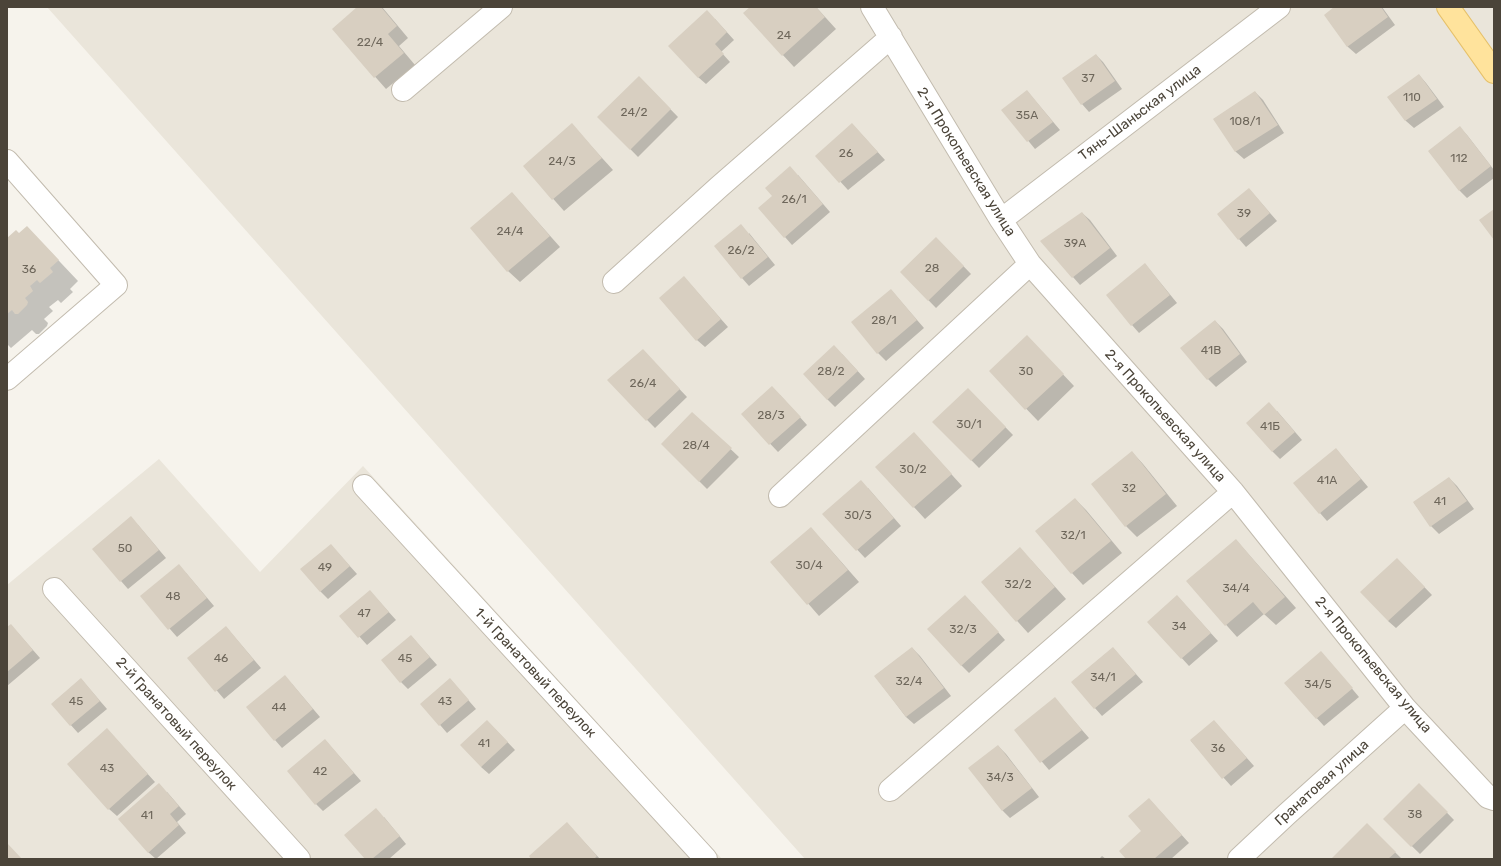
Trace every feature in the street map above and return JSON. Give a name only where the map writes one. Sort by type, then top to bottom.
[{"type":"main road","points":[[1448,7],[1494,72]]},
{"type":"street","points":[[403,90],[501,7]]},
{"type":"street","name":"2-я Прокопьевская улица","points":[[872,7],[1001,220],[1030,264],[1233,492],[1405,708],[1488,797],[1494,799]]},
{"type":"street","name":"Тянь-Шаньская улица","points":[[1001,220],[1279,7]]},
{"type":"street","points":[[614,282],[719,187],[890,37]]},
{"type":"street","points":[[7,162],[116,285],[7,379]]},
{"type":"street","points":[[780,496],[1030,264]]},
{"type":"street","name":"1-й Гранатовый переулок","points":[[364,486],[706,859]]},
{"type":"street","points":[[890,790],[1233,492]]},
{"type":"street","name":"2-й Гранатовый переулок","points":[[54,589],[299,859]]},
{"type":"street","name":"Гранатовая улица","points":[[1239,859],[1405,708]]},
{"type":"shaded area","points":[[47,7],[1494,7],[1494,859],[805,859]]},
{"type":"shaded area","points":[[159,459],[260,572],[363,466],[722,859],[7,859],[7,585]]},
{"type":"building","points":[[357,7],[381,7],[397,26],[388,34],[404,53],[374,78],[332,29]]},
{"type":"building","points":[[750,7],[816,7],[825,17],[782,56],[743,13]]},
{"type":"building","points":[[1334,7],[1381,7],[1388,17],[1347,47],[1324,15]]},
{"type":"building","points":[[707,10],[727,32],[715,44],[724,54],[698,78],[668,46]]},
{"type":"building","points":[[1096,54],[1115,81],[1081,105],[1062,78]]},
{"type":"building","points":[[1419,74],[1437,99],[1405,121],[1387,97]]},
{"type":"building","points":[[639,76],[671,109],[630,150],[597,117]]},
{"type":"building","points":[[1027,90],[1053,122],[1027,142],[1001,110]]},
{"type":"building","points":[[1255,91],[1278,125],[1235,152],[1213,119]]},
{"type":"building","points":[[572,123],[602,158],[552,200],[523,166]]},
{"type":"building","points":[[852,123],[878,152],[839,183],[815,156]]},
{"type":"building","points":[[1460,126],[1491,166],[1459,191],[1428,151]]},
{"type":"building","points":[[790,166],[823,204],[784,238],[758,208],[772,196],[765,188]]},
{"type":"building","points":[[1249,188],[1270,213],[1238,240],[1217,214]]},
{"type":"building","points":[[512,192],[550,236],[507,272],[470,228]]},
{"type":"building","points":[[1494,209],[1494,240],[1479,220]]},
{"type":"building","points":[[1082,212],[1110,248],[1072,278],[1040,241]]},
{"type":"building","points":[[741,224],[768,257],[741,279],[714,246]]},
{"type":"building","points":[[27,226],[59,260],[50,268],[53,272],[40,283],[37,280],[30,286],[33,291],[25,298],[28,302],[27,305],[18,314],[15,314],[12,310],[7,314],[7,238],[16,230],[19,233]]},
{"type":"building","points":[[936,237],[964,266],[928,301],[900,272]]},
{"type":"building","points":[[1145,263],[1170,295],[1131,326],[1106,295]]},
{"type":"building","points":[[684,276],[721,319],[696,341],[659,298]]},
{"type":"building","points":[[891,289],[917,320],[877,354],[851,322]]},
{"type":"building","points":[[1215,320],[1240,354],[1207,380],[1180,348]]},
{"type":"building","points":[[1027,335],[1064,374],[1025,410],[989,371]]},
{"type":"building","points":[[834,345],[858,371],[827,400],[803,374]]},
{"type":"building","points":[[643,349],[680,389],[646,421],[607,380]]},
{"type":"building","points":[[772,386],[801,417],[769,445],[741,414]]},
{"type":"building","points":[[968,388],[1006,427],[971,461],[932,422]]},
{"type":"building","points":[[1269,402],[1295,432],[1272,452],[1246,423]]},
{"type":"building","points":[[692,412],[732,448],[699,482],[661,444]]},
{"type":"building","points":[[914,432],[952,474],[913,508],[875,467]]},
{"type":"building","points":[[1336,448],[1361,479],[1319,514],[1293,483]]},
{"type":"building","points":[[1132,451],[1166,494],[1125,527],[1091,484]]},
{"type":"building","points":[[1449,477],[1467,501],[1430,527],[1413,502]]},
{"type":"building","points":[[861,480],[894,518],[856,551],[822,514]]},
{"type":"building","points":[[1075,498],[1111,541],[1071,574],[1035,531]]},
{"type":"building","points":[[131,516],[159,550],[120,582],[92,549]]},
{"type":"building","points":[[811,527],[848,570],[807,605],[770,562]]},
{"type":"building","points":[[1236,539],[1285,597],[1264,615],[1253,602],[1225,626],[1186,581]]},
{"type":"building","points":[[331,544],[350,566],[320,592],[300,569]]},
{"type":"building","points":[[1020,547],[1055,587],[1016,622],[981,582]]},
{"type":"building","points":[[1397,558],[1425,587],[1388,621],[1360,592]]},
{"type":"building","points":[[179,564],[207,598],[168,630],[140,596]]},
{"type":"building","points":[[370,590],[389,612],[358,638],[339,616]]},
{"type":"building","points":[[965,595],[999,632],[961,666],[927,629]]},
{"type":"building","points":[[1177,595],[1211,633],[1181,659],[1147,622]]},
{"type":"building","points":[[11,624],[33,650],[7,672],[7,627]]},
{"type":"building","points":[[226,626],[254,660],[215,692],[187,658]]},
{"type":"building","points":[[411,635],[430,657],[400,683],[381,660]]},
{"type":"building","points":[[912,647],[944,688],[906,717],[874,676]]},
{"type":"building","points":[[1113,647],[1136,674],[1094,709],[1071,682]]},
{"type":"building","points":[[1321,651],[1353,688],[1316,719],[1284,683]]},
{"type":"building","points":[[285,675],[313,709],[274,741],[246,707]]},
{"type":"building","points":[[81,678],[100,701],[70,726],[51,704]]},
{"type":"building","points":[[450,678],[469,700],[439,726],[420,704]]},
{"type":"building","points":[[1055,697],[1082,730],[1040,763],[1014,730]]},
{"type":"building","points":[[487,720],[508,742],[481,767],[460,745]]},
{"type":"building","points":[[1214,720],[1247,758],[1222,779],[1190,740]]},
{"type":"building","points":[[107,728],[148,774],[108,810],[67,764]]},
{"type":"building","points":[[325,739],[354,773],[315,805],[287,771]]},
{"type":"building","points":[[998,745],[1032,788],[1002,811],[968,768]]},
{"type":"building","points":[[159,783],[179,806],[170,814],[179,825],[148,853],[118,819]]},
{"type":"building","points":[[1419,783],[1448,812],[1411,847],[1383,819]]},
{"type":"building","points":[[1149,798],[1182,835],[1154,859],[1126,859],[1119,851],[1141,831],[1128,816]]},
{"type":"building","points":[[376,808],[400,836],[372,859],[365,859],[344,835]]},
{"type":"building","points":[[567,822],[597,856],[594,859],[531,859],[529,856]]},
{"type":"building","points":[[1367,823],[1396,852],[1388,859],[1331,859]]},
{"type":"building","points":[[7,843],[22,859],[7,859]]}]
